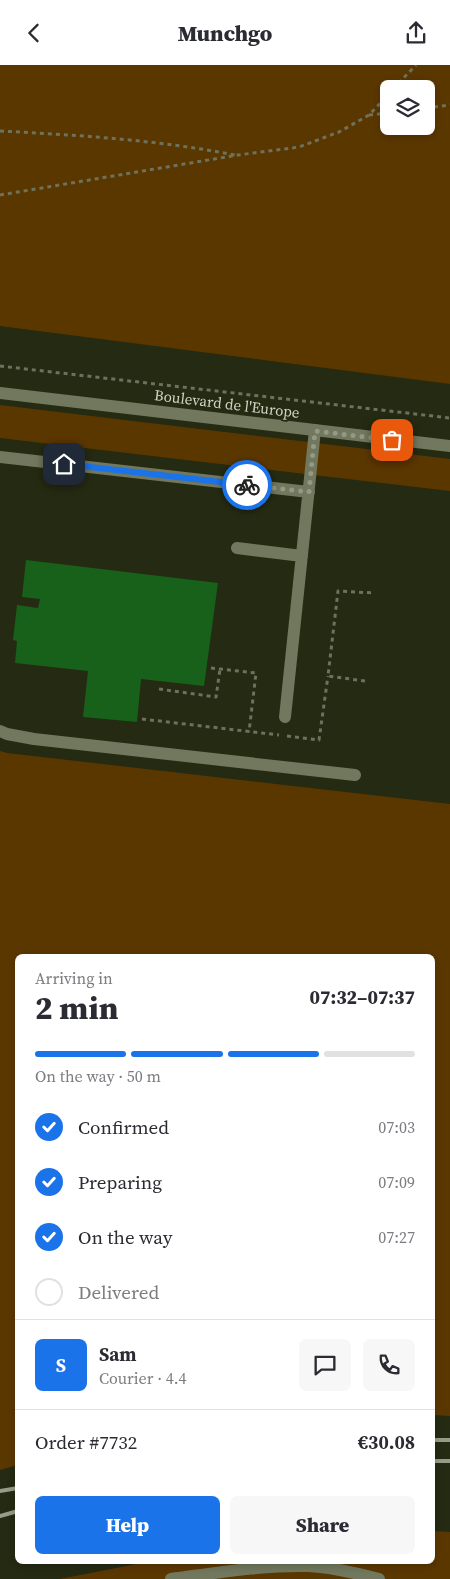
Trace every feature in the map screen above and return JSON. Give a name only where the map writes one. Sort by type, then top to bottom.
[{"type":"main road","name":"Boulevard de l'Europe","points":[[0,393],[450,446]]},
{"type":"main road","points":[[285,717],[315,431]]},
{"type":"main road","points":[[0,457],[309,492]]},
{"type":"main road","points":[[237,548],[302,556]]},
{"type":"main road","points":[[0,731],[34,739],[356,775]]},
{"type":"main road","points":[[171,1579],[254,1569],[308,1566],[347,1571],[380,1579]]},
{"type":"path","points":[[402,80],[416,65]]},
{"type":"path","points":[[0,195],[238,155],[299,147],[339,132],[369,115],[380,103]]},
{"type":"path","points":[[435,107],[450,105]]},
{"type":"path","points":[[369,115],[380,114]]},
{"type":"path","points":[[0,131],[82,136],[238,155]]},
{"type":"path","points":[[0,366],[450,418]]},
{"type":"path","points":[[142,719],[319,740],[338,591],[374,593]]},
{"type":"path","points":[[211,668],[256,673],[249,732]]},
{"type":"path","points":[[159,689],[216,697],[220,669]]},
{"type":"path","points":[[328,676],[365,681]]},
{"type":"shaded area","points":[[0,65],[450,65],[450,384],[0,326]]},
{"type":"shaded area","points":[[0,405],[450,459],[450,491],[0,438]]},
{"type":"shaded area","points":[[0,751],[450,804],[450,1416],[435,1415],[435,954],[15,954],[15,1466],[0,1470]]},
{"type":"shaded area","points":[[435,1531],[450,1532],[450,1579],[60,1579],[137,1564],[435,1564]]},
{"type":"building","points":[[26,560],[218,583],[204,686],[141,679],[137,722],[83,717],[88,671],[15,663],[17,641],[13,640],[17,605],[38,608],[40,599],[22,597]]},
{"type":"railway","points":[[435,1440],[450,1440]]},
{"type":"railway","points":[[435,1461],[450,1461]]},
{"type":"railway","points":[[0,1491],[15,1488]]},
{"type":"railway","points":[[0,1516],[15,1512]]},
{"type":"way so far","points":[[247,485],[309,492],[315,431],[392,440]]},
{"type":"route","points":[[64,464],[247,485]]}]
